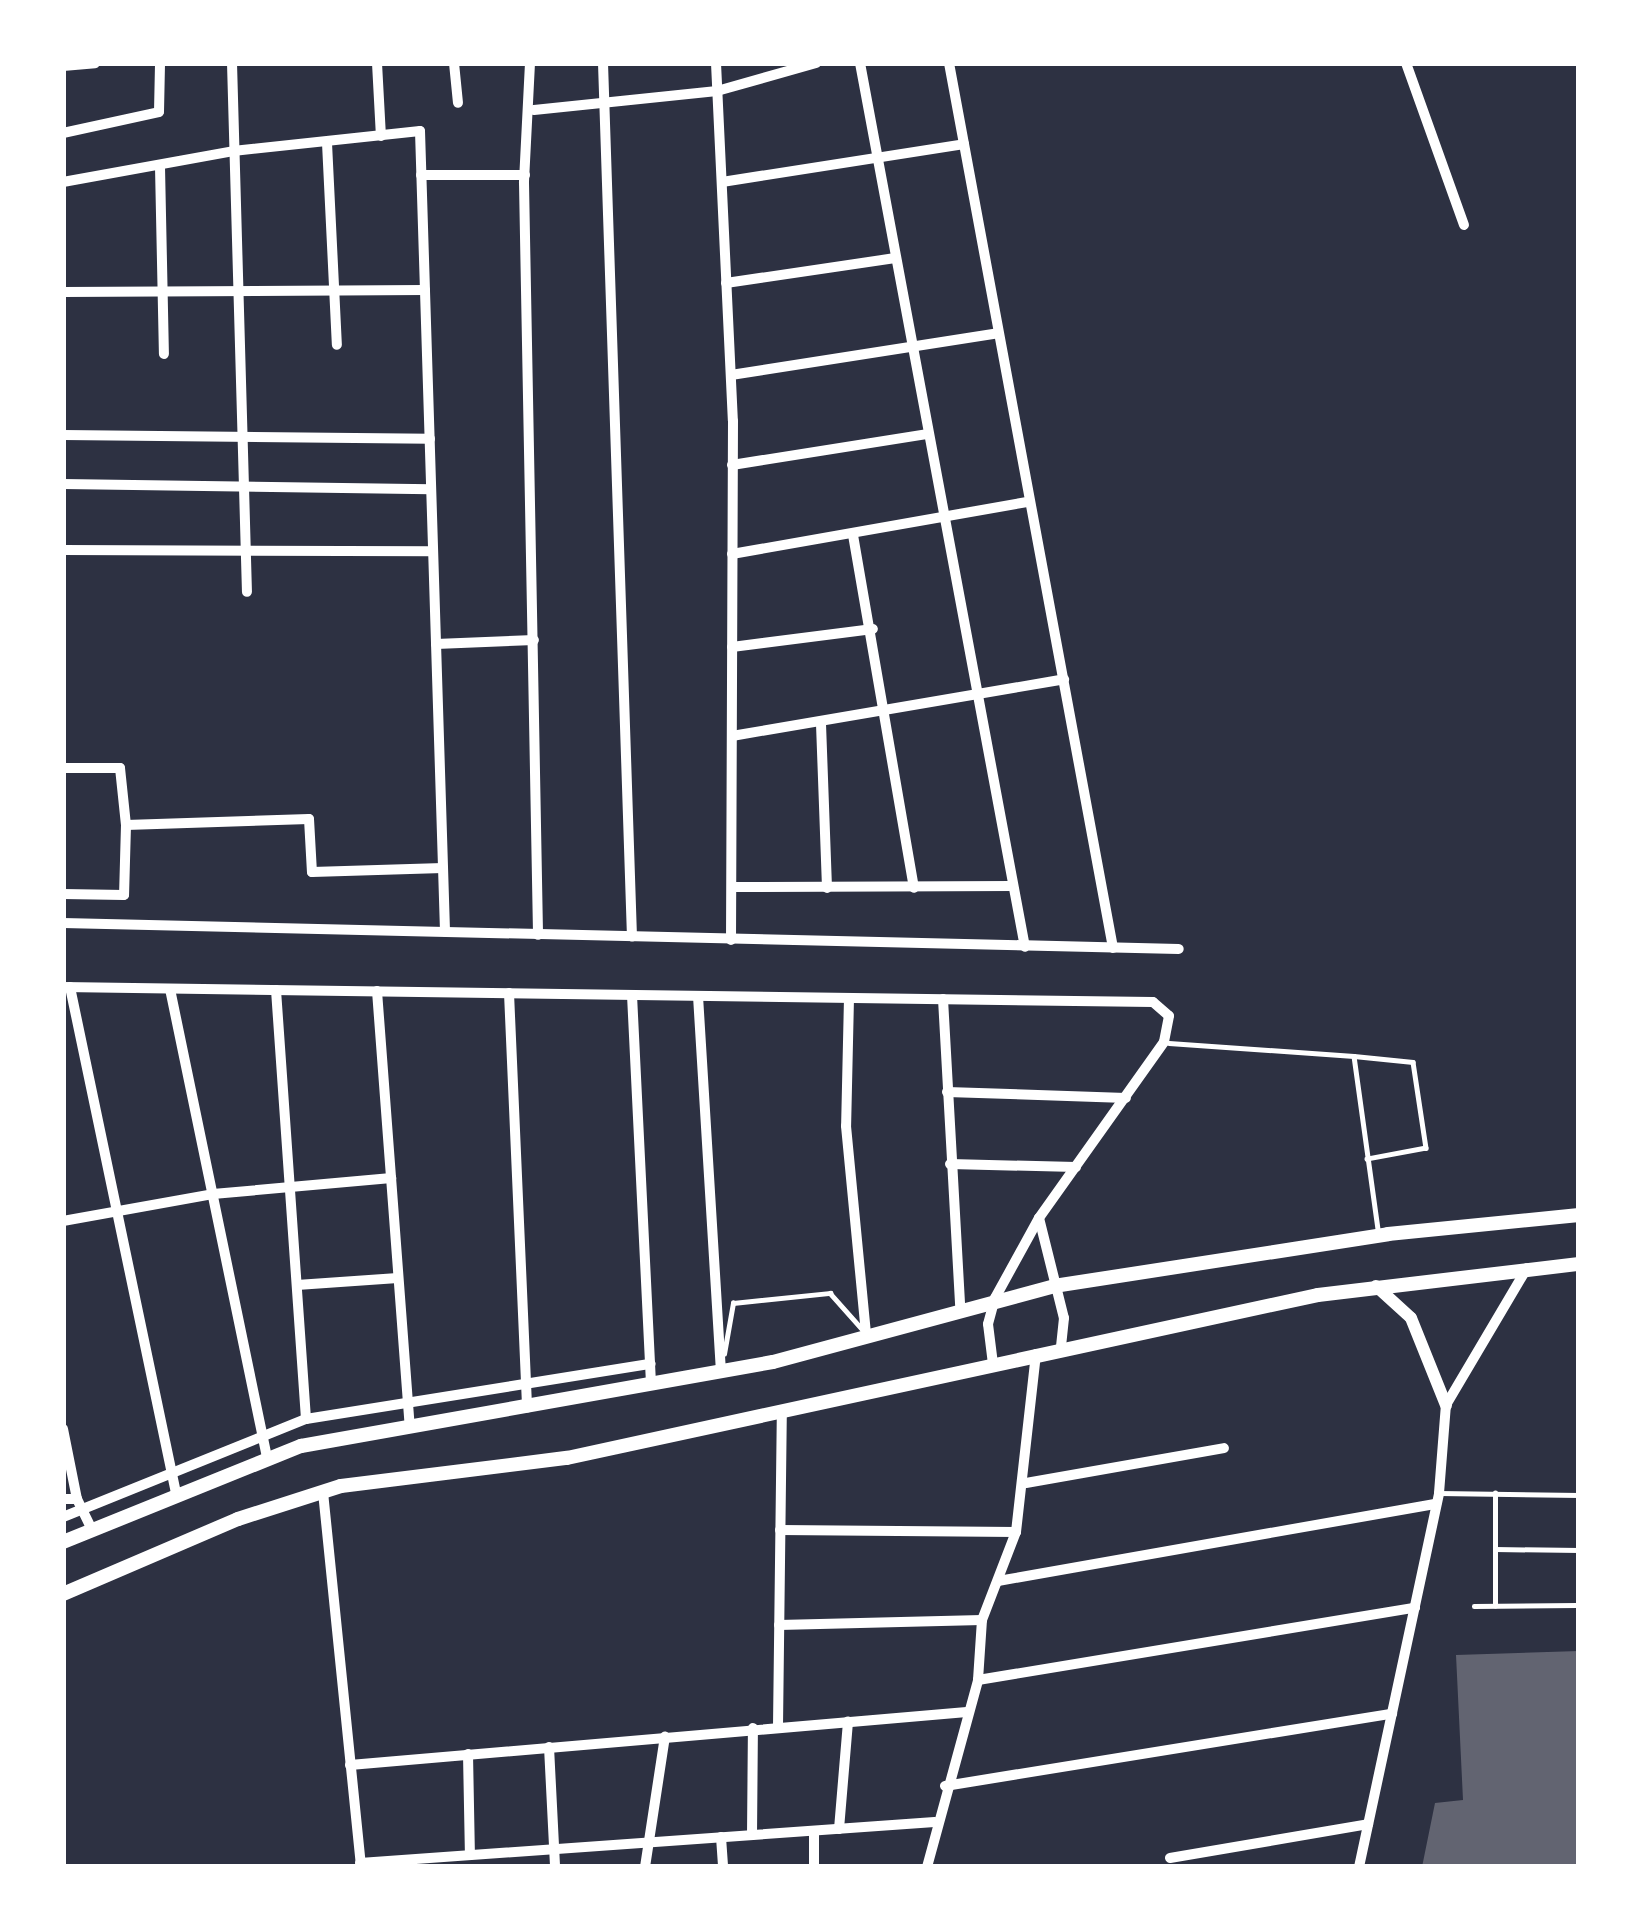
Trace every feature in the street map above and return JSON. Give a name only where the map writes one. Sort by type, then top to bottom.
[{"type":"main road","points":[[63,1542],[267,1459],[721,1372],[995,1298],[1379,1235],[1579,1215]]},
{"type":"main road","points":[[63,1594],[322,1492],[567,1458],[1061,1348],[1375,1286],[1579,1264]]},
{"type":"street","points":[[63,65],[95,63]]},
{"type":"street","points":[[63,133],[159,112],[160,63]]},
{"type":"street","points":[[232,63],[243,287],[241,433],[247,592]]},
{"type":"street","points":[[377,63],[381,136]]},
{"type":"street","points":[[454,63],[458,103]]},
{"type":"street","points":[[530,63],[534,110],[525,175],[538,934]]},
{"type":"street","points":[[602,63],[632,938]]},
{"type":"street","points":[[716,63],[733,466],[731,940]]},
{"type":"street","points":[[534,110],[717,91],[816,63]]},
{"type":"street","points":[[860,63],[1025,947]]},
{"type":"street","points":[[949,63],[1113,948]]},
{"type":"street","points":[[1406,63],[1464,225]]},
{"type":"street","points":[[63,182],[233,151],[419,131],[445,932]]},
{"type":"street","points":[[327,143],[337,346]]},
{"type":"street","points":[[722,182],[964,144]]},
{"type":"street","points":[[160,167],[164,355]]},
{"type":"street","points":[[421,175],[525,175]]},
{"type":"street","points":[[726,284],[895,258]]},
{"type":"street","points":[[63,292],[243,287],[425,290]]},
{"type":"street","points":[[730,375],[998,333]]},
{"type":"street","points":[[63,435],[241,433],[430,439]]},
{"type":"street","points":[[733,466],[927,434]]},
{"type":"street","points":[[63,484],[431,489]]},
{"type":"street","points":[[732,554],[942,521],[1028,502]]},
{"type":"street","points":[[853,536],[889,714],[914,888]]},
{"type":"street","points":[[63,550],[434,550]]},
{"type":"street","points":[[732,647],[873,629]]},
{"type":"street","points":[[436,644],[534,640]]},
{"type":"street","points":[[732,736],[889,714],[1064,679]]},
{"type":"street","points":[[821,724],[827,888]]},
{"type":"street","points":[[63,768],[120,768],[126,825],[124,895],[63,894]]},
{"type":"street","points":[[126,825],[309,820],[312,872],[443,868]]},
{"type":"street","points":[[732,887],[1013,886]]},
{"type":"street","points":[[63,923],[1179,949]]},
{"type":"street","points":[[176,1493],[67,987],[1153,1002],[1169,1016],[1164,1042],[1039,1218],[995,1298],[988,1324],[993,1364]]},
{"type":"street","points":[[170,989],[267,1459]]},
{"type":"street","points":[[276,990],[306,1419]]},
{"type":"street","points":[[377,992],[410,1428]]},
{"type":"street","points":[[508,993],[527,1408]]},
{"type":"street","points":[[632,995],[651,1384]]},
{"type":"street","points":[[698,996],[721,1372]]},
{"type":"street","points":[[849,998],[846,1126],[866,1334]]},
{"type":"street","points":[[943,999],[960,1306]]},
{"type":"street","points":[[947,1092],[1126,1098]]},
{"type":"street","points":[[950,1164],[1076,1167]]},
{"type":"street","points":[[63,1221],[213,1194],[391,1178]]},
{"type":"street","points":[[1039,1218],[1064,1318],[1061,1348]]},
{"type":"street","points":[[1359,1867],[1438,1499],[1446,1406],[1529,1266]]},
{"type":"street","points":[[297,1285],[398,1278]]},
{"type":"street","points":[[1375,1286],[1411,1318],[1446,1406]]},
{"type":"street","points":[[927,1867],[935,1822],[978,1679],[982,1620],[1016,1532],[1026,1483],[1036,1354]]},
{"type":"street","points":[[63,1517],[74,1502],[172,1472],[306,1419],[408,1398],[650,1364]]},
{"type":"street","points":[[778,1726],[782,1411]]},
{"type":"street","points":[[63,1429],[74,1502],[92,1530]]},
{"type":"street","points":[[1026,1483],[1224,1448]]},
{"type":"street","points":[[322,1492],[361,1865],[935,1822]]},
{"type":"street","points":[[998,1581],[1438,1499]]},
{"type":"street","points":[[780,1531],[1016,1532]]},
{"type":"street","points":[[978,1679],[1415,1608]]},
{"type":"street","points":[[779,1625],[982,1620]]},
{"type":"street","points":[[350,1765],[967,1712]]},
{"type":"street","points":[[945,1786],[1392,1714]]},
{"type":"street","points":[[838,1829],[848,1720]]},
{"type":"street","points":[[752,1835],[753,1728]]},
{"type":"street","points":[[645,1867],[664,1737]]},
{"type":"street","points":[[549,1747],[555,1867]]},
{"type":"street","points":[[468,1754],[470,1855]]},
{"type":"street","points":[[1170,1858],[1368,1824]]},
{"type":"street","points":[[814,1831],[814,1867]]},
{"type":"street","points":[[721,1837],[723,1867]]},
{"type":"lane","points":[[1164,1042],[1413,1062],[1426,1148],[1367,1159]]},
{"type":"lane","points":[[1354,1056],[1379,1235]]},
{"type":"lane","points":[[721,1372],[733,1303],[830,1293],[866,1334]]},
{"type":"lane","points":[[1438,1499],[1496,1493],[1579,1495]]},
{"type":"lane","points":[[1495,1606],[1496,1493]]},
{"type":"lane","points":[[1495,1549],[1579,1550]]},
{"type":"lane","points":[[1474,1606],[1576,1605]]},
{"type":"building","points":[[1579,1651],[1579,1867],[1422,1867],[1435,1803],[1463,1800],[1456,1655]]}]
